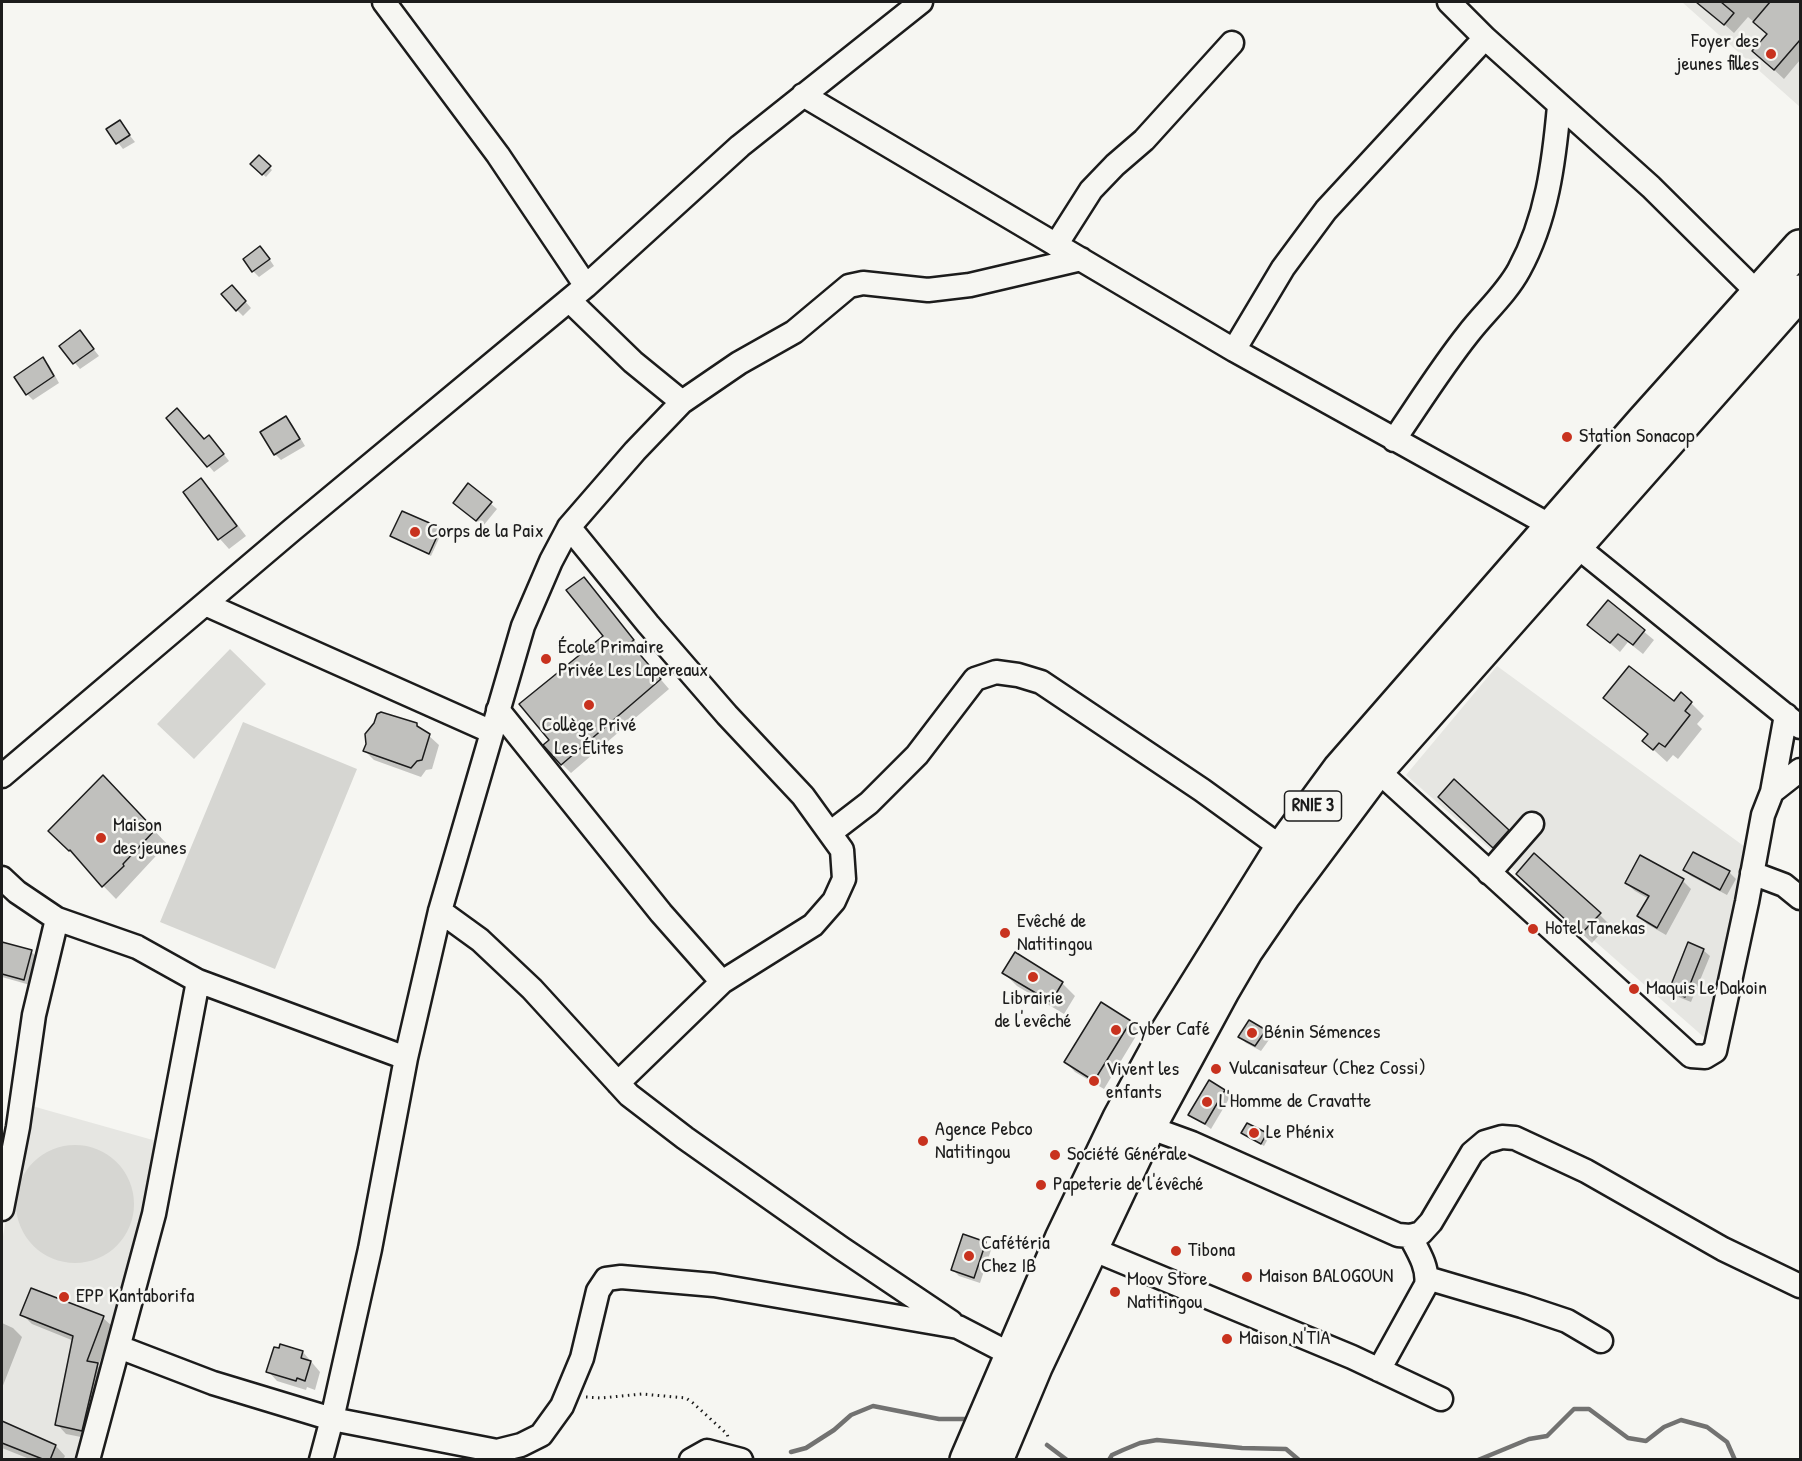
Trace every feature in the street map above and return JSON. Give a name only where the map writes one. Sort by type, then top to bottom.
[{"type":"highway","name":"RNIE 3","points":[[967,1460],[1062,1239],[1135,1122],[1283,896],[1377,770],[1564,536],[1643,422],[1786,304],[1800,247]]},
{"type":"highway","name":"RNIE 3","points":[[996,1460],[1035,1367],[1092,1249],[1169,1029],[1282,848],[1340,769],[1564,536]]},
{"type":"street","points":[[384,2],[498,154],[586,286]]},
{"type":"street","points":[[2,776],[586,286],[740,146],[921,2]]},
{"type":"street","points":[[1449,2],[1559,106],[1786,304]]},
{"type":"street","points":[[1234,350],[1284,268],[1326,210],[1485,38]]},
{"type":"street","points":[[1056,245],[1091,190],[1144,140],[1232,43]]},
{"type":"street","points":[[803,95],[1234,350],[1564,536],[1793,721],[1763,815],[1715,1051],[1705,1057],[1691,1056],[1377,770]]},
{"type":"street","points":[[1394,440],[1468,334],[1519,271],[1535,234],[1554,165],[1559,106]]},
{"type":"street","points":[[321,1460],[333,1419],[381,1194],[388,1144],[406,1058],[440,911],[523,626],[551,561],[569,527],[635,451],[682,402],[739,363],[794,332],[849,286],[863,283],[928,291],[970,285],[1082,260]]},
{"type":"street","points":[[569,300],[633,362],[682,402]]},
{"type":"street","points":[[569,527],[648,624],[727,715],[803,796],[842,850],[844,879],[834,901],[813,925],[722,982],[618,1083]]},
{"type":"street","points":[[205,604],[495,721],[722,982]]},
{"type":"street","points":[[830,833],[869,803],[917,755],[975,679],[996,672],[1018,675],[1041,682],[1202,790],[1282,848]]},
{"type":"street","points":[[1772,792],[1800,770]]},
{"type":"street","points":[[1489,873],[1532,824]]},
{"type":"street","points":[[1752,873],[1785,885],[1800,898]]},
{"type":"street","points":[[2,878],[17,892],[57,919],[137,947],[198,981],[406,1058]]},
{"type":"street","points":[[440,911],[480,940],[524,981],[629,1095],[685,1138],[841,1248],[958,1327],[1012,1355]]},
{"type":"street","points":[[2,1209],[10,1124],[57,919]]},
{"type":"street","points":[[88,1460],[154,1214],[198,981]]},
{"type":"street","points":[[1135,1122],[1192,1143],[1398,1234],[1410,1236],[1421,1233],[1431,1222],[1472,1154],[1485,1142],[1502,1137],[1515,1138],[1586,1171],[1724,1249],[1800,1286]]},
{"type":"street","points":[[1379,1370],[1422,1295],[1427,1278],[1424,1263],[1410,1236]]},
{"type":"street","points":[[1092,1249],[1379,1370],[1441,1399]]},
{"type":"street","points":[[119,1347],[213,1383],[333,1419],[497,1451],[521,1445],[541,1435],[562,1406],[582,1358],[598,1291],[606,1279],[621,1277],[714,1285],[958,1327]]},
{"type":"street","points":[[1427,1278],[1567,1321],[1601,1341]]},
{"type":"street","points":[[691,1460],[707,1451],[736,1458]]},
{"type":"path","points":[[562,1406],[586,1397],[601,1398],[642,1394],[686,1398],[727,1434],[736,1458]]},
{"type":"shaded area","name":"Foyer des jeunes filles","points":[[1682,2],[1800,2],[1800,107]]},
{"type":"shaded area","points":[[230,649],[266,684],[194,759],[157,724]]},
{"type":"shaded area","points":[[1497,666],[1752,852],[1706,1039],[1406,775]]},
{"type":"shaded area","points":[[243,722],[357,769],[275,969],[160,922]]},
{"type":"shaded area","name":"EPP Kantaborifa","points":[[25,1104],[167,1144],[84,1459],[2,1460],[2,1242]]},
{"type":"shaded area","points":[[75,1145],[108,1155],[124,1171],[134,1204],[124,1237],[108,1253],[75,1263],[42,1253],[26,1237],[16,1204],[26,1171],[42,1155]]},
{"type":"building","points":[[1696,2],[1721,2],[1734,13],[1724,25]]},
{"type":"building","points":[[1770,2],[1800,2],[1800,40],[1774,70],[1752,51],[1767,34],[1753,22]]},
{"type":"building","points":[[120,120],[130,135],[116,144],[106,129]]},
{"type":"building","points":[[259,155],[271,166],[262,175],[250,164]]},
{"type":"building","points":[[260,246],[270,259],[252,272],[243,259]]},
{"type":"building","points":[[232,285],[246,301],[236,311],[221,294]]},
{"type":"building","points":[[80,330],[94,349],[73,364],[59,346]]},
{"type":"building","points":[[43,357],[54,376],[26,395],[14,377]]},
{"type":"building","points":[[177,408],[204,439],[209,435],[224,454],[207,467],[166,418]]},
{"type":"building","points":[[286,416],[300,439],[274,455],[260,432]]},
{"type":"building","points":[[201,478],[237,526],[218,540],[183,492]]},
{"type":"building","points":[[468,483],[492,502],[476,521],[453,503]]},
{"type":"building","name":"Corps de la Paix","points":[[402,511],[441,528],[429,554],[390,536]]},
{"type":"building","points":[[584,577],[634,640],[630,643],[661,679],[561,765],[543,745],[549,740],[519,704],[603,636],[566,590]]},
{"type":"building","points":[[1608,600],[1645,630],[1633,645],[1618,634],[1610,643],[1587,625]]},
{"type":"building","points":[[1629,666],[1674,701],[1681,692],[1692,702],[1685,711],[1690,715],[1665,747],[1659,743],[1653,750],[1642,741],[1648,734],[1603,698]]},
{"type":"building","points":[[381,712],[417,723],[417,726],[430,734],[422,760],[417,761],[411,768],[363,751],[366,744],[365,734],[374,723],[377,714]]},
{"type":"building","name":"Maison des jeunes","points":[[103,775],[155,830],[123,864],[124,866],[102,887],[70,850],[48,831]]},
{"type":"building","points":[[1454,779],[1509,830],[1493,848],[1438,797]]},
{"type":"building","points":[[1693,852],[1730,871],[1720,890],[1683,870]]},
{"type":"building","points":[[1534,853],[1601,913],[1581,934],[1516,874]]},
{"type":"building","points":[[1640,855],[1684,879],[1657,928],[1637,916],[1649,896],[1625,883]]},
{"type":"building","points":[[2,942],[32,950],[24,980],[2,974]]},
{"type":"building","points":[[1688,942],[1704,949],[1685,997],[1669,990]]},
{"type":"building","name":"Librairie de l'evêché","points":[[1015,952],[1063,982],[1051,1002],[1002,973]]},
{"type":"building","points":[[1101,1002],[1131,1021],[1094,1081],[1064,1062]]},
{"type":"building","name":"Bénin Sémences","points":[[1249,1020],[1266,1030],[1255,1046],[1238,1037]]},
{"type":"building","name":"L'Homme de Cravatte","points":[[1209,1080],[1225,1090],[1205,1124],[1188,1115]]},
{"type":"building","name":"Le Phénix","points":[[1247,1123],[1267,1133],[1261,1144],[1241,1133]]},
{"type":"building","name":"Cafétéria Chez IB","points":[[963,1234],[986,1242],[974,1278],[951,1270]]},
{"type":"building","points":[[31,1288],[104,1316],[87,1361],[98,1363],[82,1431],[55,1425],[73,1336],[20,1315]]},
{"type":"building","points":[[280,1344],[303,1351],[301,1358],[311,1361],[305,1381],[297,1378],[296,1381],[266,1372],[274,1347],[279,1348]]},
{"type":"building","points":[[2,1421],[56,1445],[50,1460],[2,1443]]},
{"type":"waterway","points":[[791,1452],[806,1448],[834,1430],[851,1415],[873,1406],[939,1419],[967,1419]]},
{"type":"waterway","points":[[1478,1460],[1529,1439],[1547,1436],[1574,1409],[1589,1409],[1628,1438],[1646,1441],[1664,1427],[1681,1420],[1707,1427],[1727,1442],[1735,1460]]},
{"type":"waterway","points":[[1109,1460],[1112,1455],[1123,1450],[1140,1443],[1157,1440],[1242,1448],[1286,1449],[1299,1460]]},
{"type":"waterway","points":[[1047,1445],[1067,1460]]},
{"type":"place","name":"Foyer des jeunes filles","points":[[1771,54]]},
{"type":"place","name":"Station Sonacop","points":[[1567,437]]},
{"type":"place","name":"Corps de la Paix","points":[[415,532]]},
{"type":"place","name":"École Primaire Privée Les Lapereaux","points":[[546,659]]},
{"type":"place","name":"Collège Privé Les Élites","points":[[589,705]]},
{"type":"place","name":"Maison des jeunes","points":[[101,838]]},
{"type":"place","name":"Hotel Tanekas","points":[[1533,929]]},
{"type":"place","name":"Evêché de Natitingou","points":[[1005,933]]},
{"type":"place","name":"Librairie de l'evêché","points":[[1033,977]]},
{"type":"place","name":"Maquis Le Dakoin","points":[[1634,989]]},
{"type":"place","name":"Cyber Café","points":[[1116,1030]]},
{"type":"place","name":"Bénin Sémences","points":[[1252,1033]]},
{"type":"place","name":"Vulcanisateur (Chez Cossi)","points":[[1216,1069]]},
{"type":"place","name":"Vivent les enfants","points":[[1094,1081]]},
{"type":"place","name":"L'Homme de Cravatte","points":[[1207,1102]]},
{"type":"place","name":"Le Phénix","points":[[1254,1133]]},
{"type":"place","name":"Agence Pebco Natitingou","points":[[923,1141]]},
{"type":"place","name":"Société Générale","points":[[1055,1155]]},
{"type":"place","name":"Papeterie de l'évêché","points":[[1041,1185]]},
{"type":"place","name":"Tibona","points":[[1176,1251]]},
{"type":"place","name":"Cafétéria Chez IB","points":[[969,1256]]},
{"type":"place","name":"Maison BALOGOUN","points":[[1247,1277]]},
{"type":"place","name":"Moov Store Natitingou","points":[[1115,1292]]},
{"type":"place","name":"EPP Kantaborifa","points":[[64,1297]]},
{"type":"place","name":"Maison N'TIA","points":[[1227,1339]]}]
